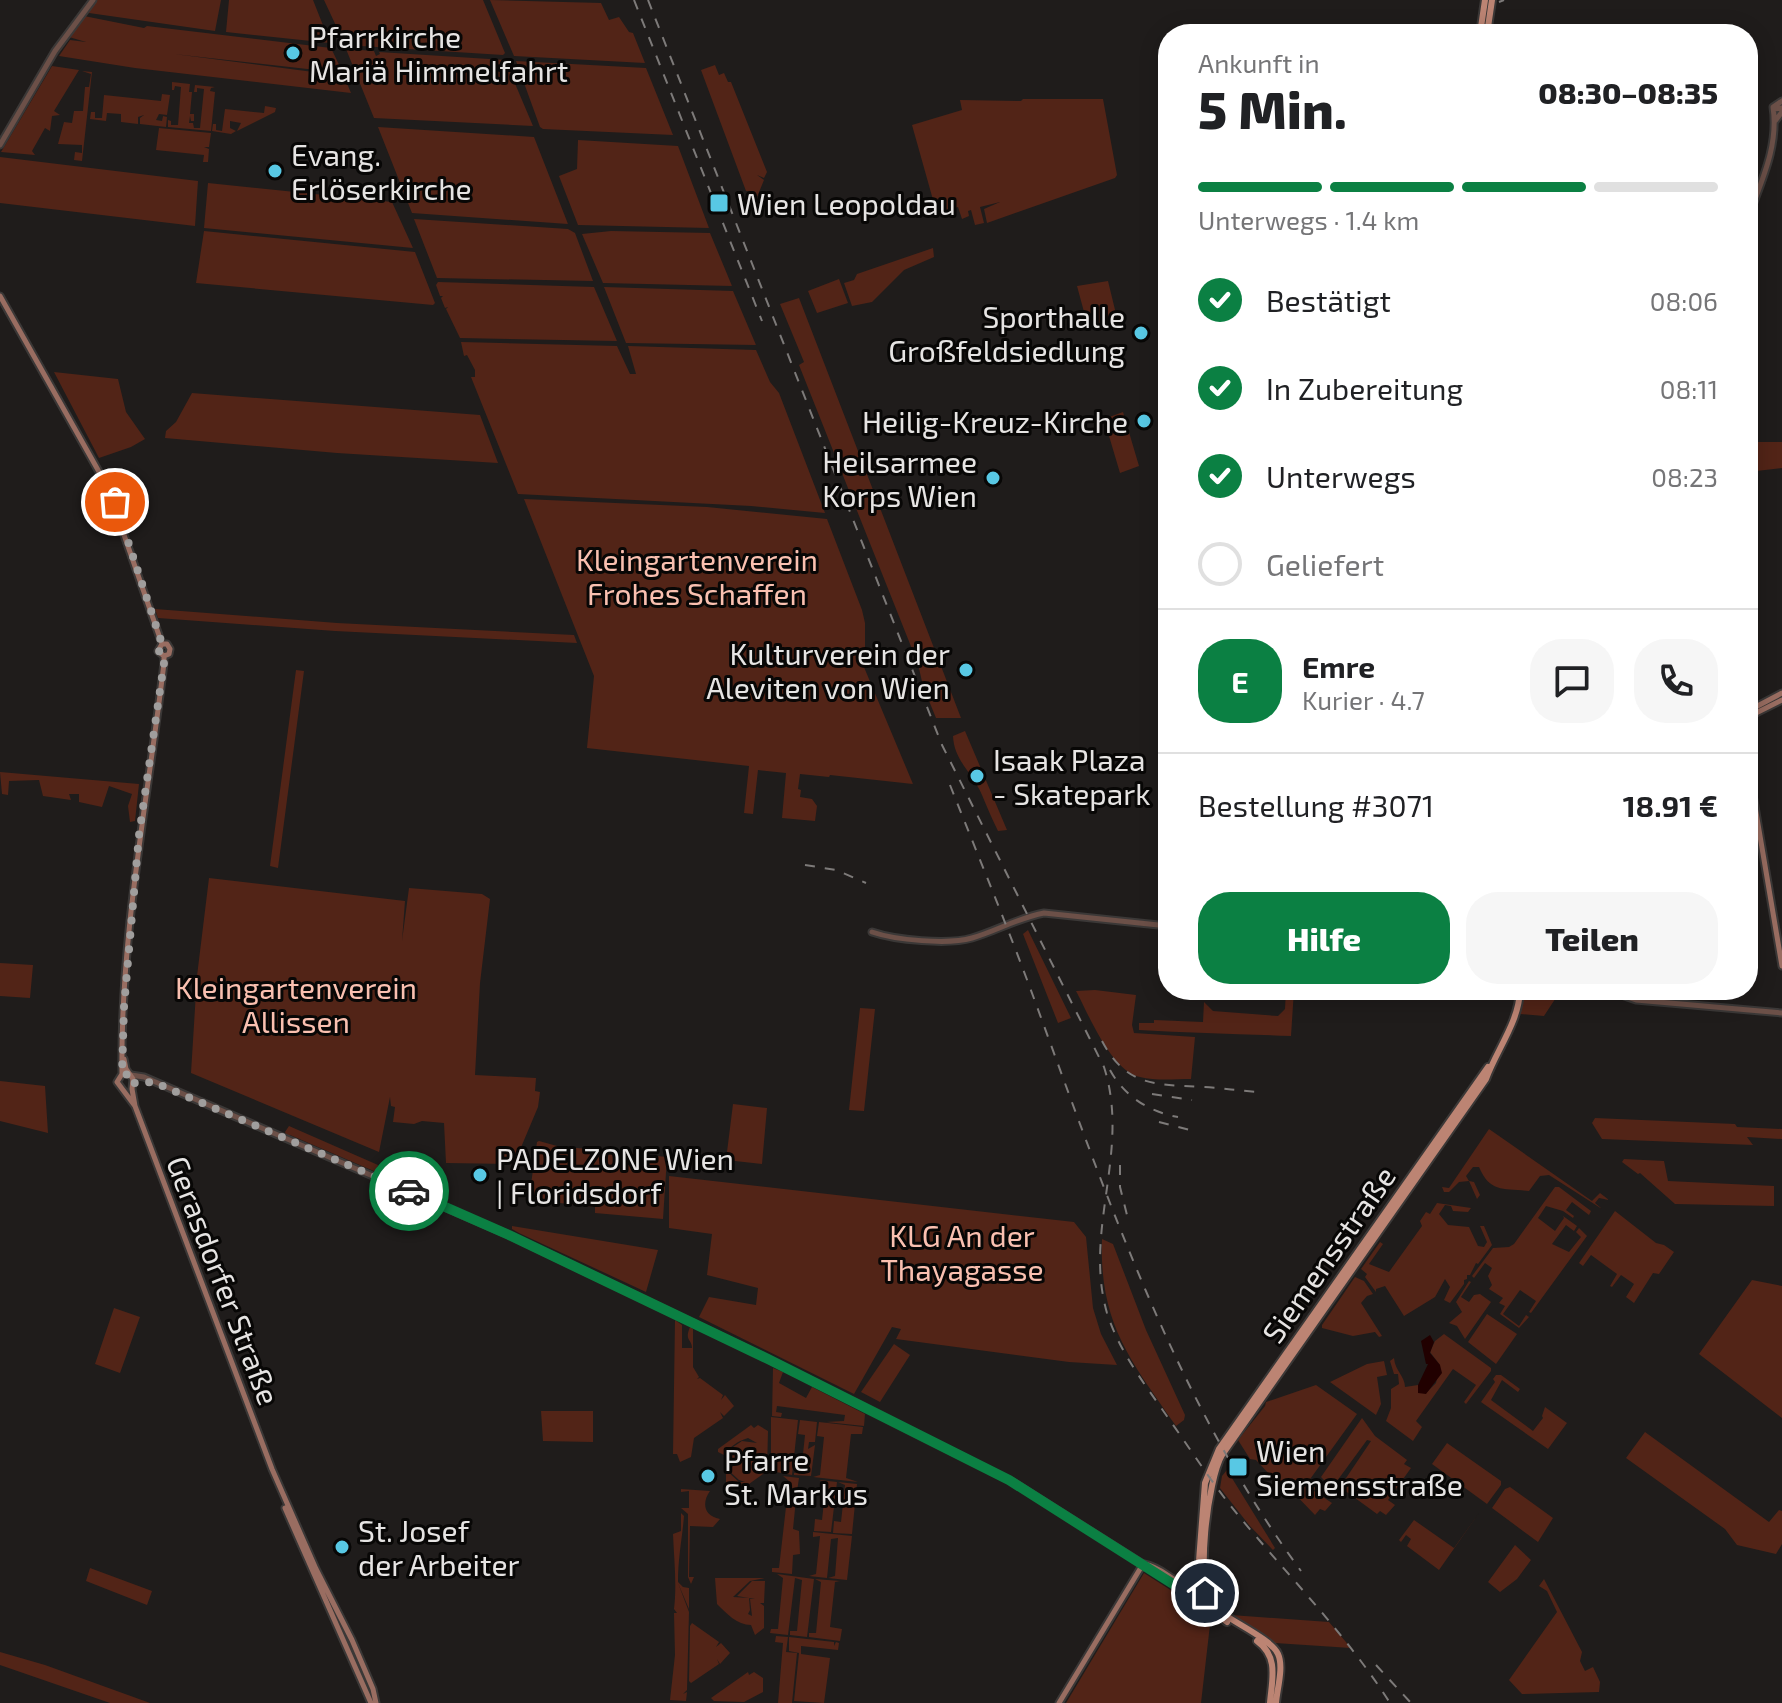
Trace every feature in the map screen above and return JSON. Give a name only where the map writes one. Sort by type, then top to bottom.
[{"type":"main road","points":[[1481,24],[1485,0]]},
{"type":"main road","points":[[1488,24],[1492,0]]},
{"type":"main road","name":"Gerasdorfer Straße","points":[[0,296],[107,486],[162,644],[170,649],[169,654],[164,656],[139,835],[121,1048],[135,1106],[272,1469],[316,1569],[352,1640],[373,1689],[374,1703]]},
{"type":"main road","points":[[1758,708],[1782,693]]},
{"type":"main road","points":[[1758,710],[1782,700]]},
{"type":"main road","points":[[1758,824],[1782,966]]},
{"type":"main road","name":"Siemensstraße","points":[[1201,1590],[1210,1475],[1219,1449],[1492,1063],[1519,1000]]},
{"type":"main road","name":"Gerasdorfer Straße","points":[[127,1074],[117,1082],[135,1106]]},
{"type":"main road","points":[[122,1088],[132,1084]]},
{"type":"main road","points":[[1059,1703],[1143,1564],[1184,1591],[1201,1590],[1215,1608],[1272,1646],[1275,1659],[1273,1703]]},
{"type":"street","points":[[0,145],[55,51],[93,0]]},
{"type":"street","points":[[1773,108],[1782,101]]},
{"type":"street","points":[[1773,108],[1782,110],[1774,121]]},
{"type":"street","points":[[1758,194],[1771,151],[1773,108]]},
{"type":"street","points":[[872,932],[962,941],[1044,913],[1158,925]]},
{"type":"street","points":[[1640,1000],[1782,1013]]},
{"type":"street","points":[[127,1074],[153,1082],[509,1235],[768,1359],[1009,1480],[1143,1564]]},
{"type":"street","points":[[132,1084],[153,1082]]},
{"type":"green space","points":[[96,0],[221,0],[215,31],[89,13]]},
{"type":"green space","points":[[229,0],[313,0],[330,43],[226,32]]},
{"type":"green space","points":[[324,0],[483,0],[505,53],[345,45]]},
{"type":"green space","points":[[490,0],[601,3],[609,20],[619,17],[633,33],[645,63],[514,56]]},
{"type":"green space","points":[[84,16],[144,28],[331,48],[343,73],[174,54],[344,76],[351,93],[59,56],[70,40],[86,42],[69,37]]},
{"type":"green space","points":[[346,49],[374,51],[376,56],[379,52],[505,60],[533,126],[374,118]]},
{"type":"green space","points":[[516,61],[646,68],[673,135],[543,129]]},
{"type":"green space","points":[[715,65],[719,75],[724,73],[731,82],[767,172],[764,178],[757,175],[764,180],[757,197],[763,216],[753,206],[747,192],[750,191],[746,191],[701,70]]},
{"type":"green space","points":[[52,66],[79,70],[54,111],[60,115],[52,116],[50,131],[45,128],[32,151],[35,155],[1,152]]},
{"type":"green space","points":[[82,71],[92,72],[82,161],[74,160],[75,152],[82,153],[82,145],[58,144],[64,122],[72,123],[74,111],[83,111],[85,87],[89,87],[91,74]]},
{"type":"green space","points":[[172,82],[190,84],[190,114],[194,114],[194,121],[190,116],[189,123],[193,123],[194,128],[200,128],[204,89],[197,88],[194,92],[195,85],[215,87],[210,91],[215,92],[211,131],[168,127],[168,120],[171,125],[178,125],[181,87],[175,86],[172,90]]},
{"type":"green space","points":[[162,94],[170,95],[167,115],[159,114],[156,120],[162,121],[163,116],[167,117],[166,127],[140,124],[140,118],[144,115],[138,117],[138,124],[121,122],[121,114],[107,113],[106,121],[90,119],[91,112],[95,112],[95,118],[102,118],[104,95],[161,101]]},
{"type":"green space","points":[[1103,99],[1117,175],[1115,178],[987,223],[984,209],[1000,202],[980,207],[984,223],[975,225],[971,210],[968,211],[969,216],[962,219],[958,207],[937,214],[912,125],[962,110],[960,100]]},
{"type":"green space","points":[[265,106],[276,108],[275,112],[237,131],[241,123],[230,121],[230,128],[236,131],[231,134],[212,131],[213,124],[216,124],[216,130],[222,131],[225,109],[264,113]]},
{"type":"green space","points":[[378,127],[534,137],[568,224],[412,213]]},
{"type":"green space","points":[[159,128],[211,133],[209,147],[204,147],[209,149],[208,162],[203,162],[204,155],[156,150]]},
{"type":"green space","points":[[578,140],[678,146],[709,228],[578,225],[559,176],[577,169]]},
{"type":"green space","points":[[0,157],[198,181],[195,226],[0,203]]},
{"type":"green space","points":[[208,183],[392,202],[413,248],[204,228]]},
{"type":"green space","points":[[414,219],[568,229],[575,233],[593,281],[437,278]]},
{"type":"green space","points":[[204,231],[415,252],[435,303],[196,283]]},
{"type":"green space","points":[[611,231],[710,233],[732,286],[603,283],[582,234]]},
{"type":"green space","points":[[933,248],[934,257],[904,270],[872,302],[852,306],[844,283],[854,280],[857,274]]},
{"type":"green space","points":[[839,279],[848,303],[817,313],[808,291]]},
{"type":"green space","points":[[1108,281],[1117,318],[1096,325],[1087,323],[1077,286]]},
{"type":"green space","points":[[438,282],[594,287],[617,341],[460,338],[446,309],[448,307],[445,308],[443,296],[440,296],[436,285]]},
{"type":"green space","points":[[604,287],[733,291],[756,345],[626,343]]},
{"type":"green space","points":[[799,298],[961,718],[936,718],[918,664],[799,365],[804,362],[780,304]]},
{"type":"green space","points":[[461,342],[617,346],[630,374],[636,374],[628,346],[756,350],[770,382],[779,393],[825,513],[751,506],[518,494],[471,377],[475,377],[475,370],[467,355],[464,356]]},
{"type":"green space","points":[[54,372],[118,379],[126,412],[145,439],[99,458]]},
{"type":"green space","points":[[192,393],[480,415],[498,463],[165,438],[166,431],[176,422]]},
{"type":"green space","points":[[1123,412],[1139,466],[1120,473],[1104,419]]},
{"type":"green space","points":[[1758,442],[1782,442],[1782,468],[1758,471]]},
{"type":"green space","name":"Kleingartenverein Frohes Schaffen","points":[[524,499],[707,507],[827,519],[862,610],[865,658],[861,660],[913,784],[800,774],[800,797],[812,799],[817,806],[815,821],[782,818],[786,773],[758,770],[753,814],[744,813],[749,766],[587,748],[594,676]]},
{"type":"green space","points":[[155,609],[337,623],[574,635],[577,643],[335,631],[158,618]]},
{"type":"green space","points":[[296,670],[304,671],[278,868],[270,866]]},
{"type":"green space","name":"Isaak Plaza - Skatepark","points":[[965,731],[1007,830],[998,831],[978,787],[957,753],[953,736]]},
{"type":"green space","points":[[0,772],[139,784],[135,821],[130,822],[128,806],[132,794],[109,786],[102,807],[79,802],[79,794],[69,794],[71,800],[43,796],[39,780],[9,781],[8,795],[2,794]]},
{"type":"green space","name":"Kleingartenverein Allissen","points":[[209,878],[405,901],[402,941],[409,888],[482,894],[490,899],[480,983],[475,1075],[536,1078],[535,1091],[540,1092],[538,1107],[514,1164],[446,1163],[444,1123],[393,1122],[395,1107],[391,1106],[390,1097],[379,1152],[191,1073],[197,976]]},
{"type":"green space","points":[[1028,930],[1071,1018],[1058,1023],[1023,934]]},
{"type":"green space","points":[[0,963],[33,965],[30,998],[0,996]]},
{"type":"green space","points":[[1076,991],[1136,995],[1132,1025],[1134,1033],[1195,1037],[1191,1079],[1146,1078],[1129,1073],[1102,1041]]},
{"type":"green space","points":[[1285,1000],[1293,1000],[1291,1036],[1139,1030],[1139,1023],[1154,1023],[1154,1020],[1203,1022],[1204,1002],[1213,1011],[1278,1016],[1285,1009]]},
{"type":"green space","points":[[1522,1000],[1554,1000],[1544,1016],[1520,1014]]},
{"type":"green space","points":[[860,1008],[875,1009],[864,1111],[849,1110]]},
{"type":"green space","points":[[0,1081],[45,1086],[48,1133],[0,1121]]},
{"type":"green space","points":[[733,1104],[767,1108],[762,1164],[726,1160]]},
{"type":"green space","points":[[1595,1118],[1782,1129],[1782,1139],[1747,1137],[1753,1145],[1602,1139],[1592,1123]]},
{"type":"green space","points":[[289,1126],[378,1165],[376,1172],[290,1135],[287,1137],[285,1132]]},
{"type":"green space","points":[[1489,1129],[1592,1201],[1600,1193],[1609,1200],[1599,1198],[1595,1203],[1602,1209],[1549,1175],[1540,1176],[1529,1191],[1498,1188],[1488,1181],[1479,1167],[1473,1167],[1466,1176],[1469,1181],[1459,1182],[1449,1192],[1444,1192],[1442,1187],[1449,1188]]},
{"type":"green space","points":[[539,1141],[557,1146],[667,1157],[663,1219],[595,1213],[595,1207],[533,1200],[530,1191]]},
{"type":"green space","points":[[1624,1159],[1664,1161],[1668,1181],[1774,1186],[1774,1206],[1675,1204],[1640,1173],[1622,1162]]},
{"type":"green space","name":"KLG An der Thayagasse","points":[[669,1176],[1074,1222],[1086,1237],[1093,1308],[1101,1334],[1117,1365],[1069,1362],[896,1339],[901,1329],[892,1327],[854,1394],[699,1317],[709,1297],[756,1305],[758,1288],[707,1275],[712,1234],[669,1228]]},
{"type":"green space","points":[[1469,1181],[1474,1182],[1480,1195],[1477,1199]]},
{"type":"green space","points":[[1555,1187],[1591,1211],[1589,1215],[1572,1202],[1566,1210],[1573,1218],[1546,1206],[1538,1218],[1555,1231],[1563,1216],[1577,1226],[1574,1231],[1566,1225],[1552,1244],[1569,1252],[1581,1237],[1576,1232],[1579,1228],[1587,1236],[1531,1313],[1536,1301],[1520,1290],[1503,1314],[1519,1326],[1526,1315],[1529,1317],[1519,1328],[1500,1314],[1505,1306],[1499,1303],[1503,1298],[1489,1289],[1492,1285],[1488,1276],[1492,1268],[1485,1263],[1474,1278],[1472,1276],[1493,1248],[1514,1244]]},
{"type":"green space","points":[[1437,1203],[1471,1208],[1468,1212],[1453,1211],[1451,1206],[1445,1205],[1439,1214],[1448,1225],[1469,1227],[1478,1246],[1484,1247],[1487,1242],[1480,1226],[1484,1226],[1492,1245],[1467,1275],[1450,1303],[1444,1300],[1450,1287],[1445,1279],[1435,1297],[1404,1316],[1385,1286],[1376,1289],[1376,1292],[1361,1269],[1380,1242],[1383,1244],[1369,1264],[1389,1272],[1422,1226],[1420,1221],[1426,1212],[1430,1214]]},
{"type":"green space","points":[[1615,1211],[1656,1243],[1674,1252],[1659,1274],[1653,1273],[1634,1303],[1626,1297],[1634,1284],[1621,1275],[1610,1286],[1617,1274],[1591,1255],[1583,1266],[1579,1263]]},
{"type":"green space","points":[[512,1226],[658,1250],[646,1292],[519,1233]]},
{"type":"green space","points":[[1102,1239],[1113,1244],[1146,1330],[1185,1415],[1176,1426],[1132,1361],[1112,1318],[1102,1269]]},
{"type":"green space","points":[[1355,1277],[1364,1281],[1373,1294],[1361,1303],[1382,1336],[1375,1332],[1353,1336],[1322,1328]]},
{"type":"green space","points":[[1752,1280],[1782,1286],[1782,1418],[1699,1354]]},
{"type":"green space","points":[[1469,1281],[1461,1297],[1469,1302],[1474,1295],[1480,1294],[1491,1302],[1465,1339],[1457,1326],[1449,1323],[1462,1312],[1456,1302]]},
{"type":"green space","points":[[114,1308],[140,1317],[120,1373],[95,1364]]},
{"type":"green space","points":[[1487,1314],[1517,1334],[1496,1364],[1468,1342]]},
{"type":"green space","points":[[675,1320],[682,1325],[682,1348],[692,1348],[688,1335],[690,1327],[693,1329],[693,1367],[699,1377],[697,1379],[700,1378],[723,1395],[721,1400],[725,1395],[734,1406],[724,1416],[720,1412],[723,1418],[694,1438],[691,1457],[680,1462],[677,1454],[673,1454]]},
{"type":"green space","points":[[1444,1334],[1491,1371],[1466,1404],[1464,1402],[1476,1385],[1453,1369],[1416,1421],[1422,1427],[1413,1441],[1386,1421],[1391,1408],[1391,1389],[1399,1384],[1398,1374],[1394,1374],[1390,1361],[1394,1358],[1405,1387],[1418,1385],[1418,1389],[1427,1392],[1436,1383],[1440,1365],[1430,1352],[1435,1341]]},
{"type":"green space","points":[[894,1344],[910,1355],[880,1402],[861,1392]]},
{"type":"green space","points":[[1384,1361],[1387,1375],[1377,1377],[1381,1404],[1376,1415],[1330,1382],[1367,1364]]},
{"type":"green space","points":[[773,1368],[783,1372],[779,1383],[806,1398],[812,1387],[865,1414],[864,1426],[826,1422],[844,1421],[845,1415],[777,1406],[776,1412],[782,1413],[781,1417],[772,1416]]},
{"type":"green space","points":[[1501,1375],[1520,1389],[1518,1392],[1502,1380],[1491,1400],[1533,1431],[1543,1418],[1545,1407],[1567,1423],[1548,1449],[1481,1402],[1495,1382],[1493,1379]]},
{"type":"green space","points":[[1316,1385],[1357,1414],[1308,1482],[1315,1488],[1314,1491],[1332,1503],[1325,1511],[1320,1509],[1315,1515],[1288,1487],[1284,1490],[1256,1460],[1250,1459],[1238,1440],[1266,1402]]},
{"type":"green space","points":[[541,1411],[593,1411],[593,1442],[543,1441]]},
{"type":"green space","points":[[771,1417],[798,1420],[792,1475],[771,1471]]},
{"type":"green space","points":[[1362,1418],[1375,1436],[1407,1460],[1404,1464],[1411,1468],[1388,1500],[1395,1505],[1386,1515],[1380,1511],[1377,1514],[1340,1487],[1371,1441],[1367,1440],[1337,1481],[1325,1481],[1321,1477]]},
{"type":"green space","points":[[800,1420],[817,1422],[815,1442],[809,1442],[808,1449],[815,1445],[811,1476],[794,1475],[801,1473],[805,1435],[798,1434]]},
{"type":"green space","points":[[819,1422],[863,1427],[862,1434],[851,1434],[846,1478],[858,1482],[813,1477],[820,1475],[824,1437],[817,1436]]},
{"type":"green space","points":[[751,1425],[754,1428],[758,1425],[768,1431],[767,1471],[747,1486],[726,1486],[726,1470],[739,1482],[745,1482],[728,1470],[733,1466],[726,1466],[730,1449],[724,1455],[718,1449]]},
{"type":"green space","points":[[1645,1432],[1769,1522],[1779,1510],[1782,1511],[1782,1544],[1776,1554],[1737,1545],[1725,1529],[1626,1458]]},
{"type":"green space","points":[[1447,1443],[1501,1481],[1487,1504],[1432,1464]]},
{"type":"green space","points":[[1227,1470],[1275,1548],[1273,1550],[1220,1488],[1222,1476]]},
{"type":"green space","points":[[783,1476],[799,1478],[796,1498],[791,1493],[790,1500],[796,1499],[793,1529],[799,1531],[800,1554],[793,1555],[792,1574],[772,1572],[772,1568],[779,1568],[789,1481]]},
{"type":"green space","points":[[819,1480],[837,1482],[831,1532],[814,1531],[815,1519],[822,1520],[826,1483]]},
{"type":"green space","points":[[838,1482],[857,1484],[852,1534],[833,1533],[834,1521],[841,1522],[845,1485]]},
{"type":"green space","points":[[1510,1487],[1553,1518],[1538,1542],[1492,1508],[1505,1489]]},
{"type":"green space","points":[[681,1489],[710,1491],[706,1500],[707,1512],[720,1519],[713,1527],[690,1526],[689,1577],[694,1577],[691,1584],[688,1577],[688,1514],[681,1508],[689,1508],[689,1491],[681,1492]]},
{"type":"green space","points":[[681,1513],[684,1516],[678,1582],[689,1588],[689,1609],[678,1583],[689,1612],[687,1690],[683,1694],[687,1692],[686,1701],[670,1700],[675,1655],[674,1613],[677,1613],[674,1609],[673,1534],[681,1531]]},
{"type":"green space","points":[[1479,1513],[1439,1570],[1407,1546],[1411,1539],[1406,1535],[1401,1542],[1399,1540],[1414,1520],[1454,1548]]},
{"type":"green space","points":[[813,1532],[852,1536],[847,1580],[828,1578],[835,1576],[838,1538],[831,1539],[827,1578],[809,1576],[816,1574],[820,1536],[813,1537]]},
{"type":"green space","points":[[1515,1545],[1531,1560],[1517,1579],[1500,1592],[1488,1582]]},
{"type":"green space","points":[[90,1568],[152,1591],[147,1605],[86,1581]]},
{"type":"green space","points":[[1144,1573],[1211,1616],[1201,1703],[1066,1703]]},
{"type":"green space","points":[[777,1574],[814,1579],[807,1637],[790,1635],[790,1631],[797,1631],[802,1580],[795,1578],[788,1635],[770,1633],[771,1629],[778,1629],[783,1578]]},
{"type":"green space","points":[[715,1578],[765,1578],[750,1581],[733,1597],[749,1598],[737,1596],[752,1581],[765,1581],[764,1603],[760,1603],[764,1606],[764,1628],[755,1635],[751,1625],[736,1621],[717,1604]]},
{"type":"green space","points":[[815,1579],[840,1581],[835,1582],[830,1627],[842,1629],[840,1641],[809,1637],[809,1633],[816,1633],[821,1582]]},
{"type":"green space","points":[[1544,1579],[1582,1652],[1580,1661],[1585,1671],[1593,1667],[1600,1682],[1599,1692],[1522,1694],[1509,1680],[1557,1612],[1547,1591],[1539,1586]]},
{"type":"green space","points":[[1231,1615],[1329,1622],[1351,1648],[1275,1643]]},
{"type":"green space","points":[[692,1623],[719,1642],[716,1647],[721,1643],[730,1653],[720,1664],[717,1659],[719,1664],[691,1683],[689,1681]]},
{"type":"green space","points":[[776,1636],[788,1637],[786,1652],[797,1653],[792,1703],[778,1703],[783,1643],[775,1642]]},
{"type":"green space","points":[[789,1637],[834,1642],[834,1646],[836,1642],[839,1643],[838,1650],[801,1646],[801,1654],[830,1658],[824,1703],[794,1701],[799,1653],[789,1651]]},
{"type":"green space","points":[[0,1652],[150,1703],[110,1703],[0,1665]]},
{"type":"green space","points":[[748,1672],[749,1675],[754,1672],[763,1678],[763,1692],[744,1702],[714,1701],[711,1698]]},
{"type":"shaded area","points":[[1430,1335],[1434,1342],[1430,1353],[1440,1365],[1442,1373],[1426,1394],[1418,1393],[1418,1385],[1428,1364],[1421,1341]]},
{"type":"railway","points":[[634,0],[762,321]]},
{"type":"railway","points":[[648,0],[942,745],[1104,1067],[1111,1098],[1112,1129],[1100,1251],[1101,1282],[1112,1328],[1135,1370],[1220,1493],[1336,1630],[1390,1703]]},
{"type":"railway","points":[[1499,2],[1504,0]]},
{"type":"railway","points":[[950,785],[1119,1225],[1181,1369],[1257,1506],[1301,1571]]},
{"type":"railway","points":[[805,865],[836,870],[866,883]]},
{"type":"railway","points":[[1102,1041],[1122,1068],[1157,1084],[1259,1092]]},
{"type":"railway","points":[[1110,1070],[1122,1088],[1138,1101],[1178,1117]]},
{"type":"railway","points":[[1152,1094],[1192,1100]]},
{"type":"railway","points":[[1159,1122],[1190,1130]]},
{"type":"railway","points":[[1120,1165],[1120,1187],[1128,1219]]},
{"type":"railway","points":[[1376,1665],[1411,1703]]},
{"type":"way so far","points":[[115,502],[162,644],[159,654],[164,656],[139,835],[124,1007],[122,1074],[131,1075],[133,1083],[153,1082],[409,1191]]},
{"type":"place","name":"Pfarrkirche Mariä Himmelfahrt","points":[[293,53]]},
{"type":"place","name":"Evang. Erlöserkirche","points":[[275,171]]},
{"type":"place","name":"Wien Leopoldau","points":[[719,203]]},
{"type":"place","name":"Sporthalle Großfeldsiedlung","points":[[1141,333]]},
{"type":"place","name":"Heilig-Kreuz-Kirche","points":[[1144,421]]},
{"type":"place","name":"Heilsarmee Korps Wien","points":[[993,478]]},
{"type":"place","name":"Kulturverein der Aleviten von Wien","points":[[966,670]]},
{"type":"place","name":"Isaak Plaza - Skatepark","points":[[977,776]]},
{"type":"place","name":"PADELZONE Wien | Floridsdorf","points":[[480,1175]]},
{"type":"place","name":"Wien Siemensstraße","points":[[1238,1467]]},
{"type":"place","name":"Pfarre St. Markus","points":[[708,1476]]},
{"type":"place","name":"St. Josef der Arbeiter","points":[[342,1547]]},
{"type":"route","points":[[409,1191],[855,1402],[1013,1482],[1184,1591],[1194,1595],[1205,1593]]}]
